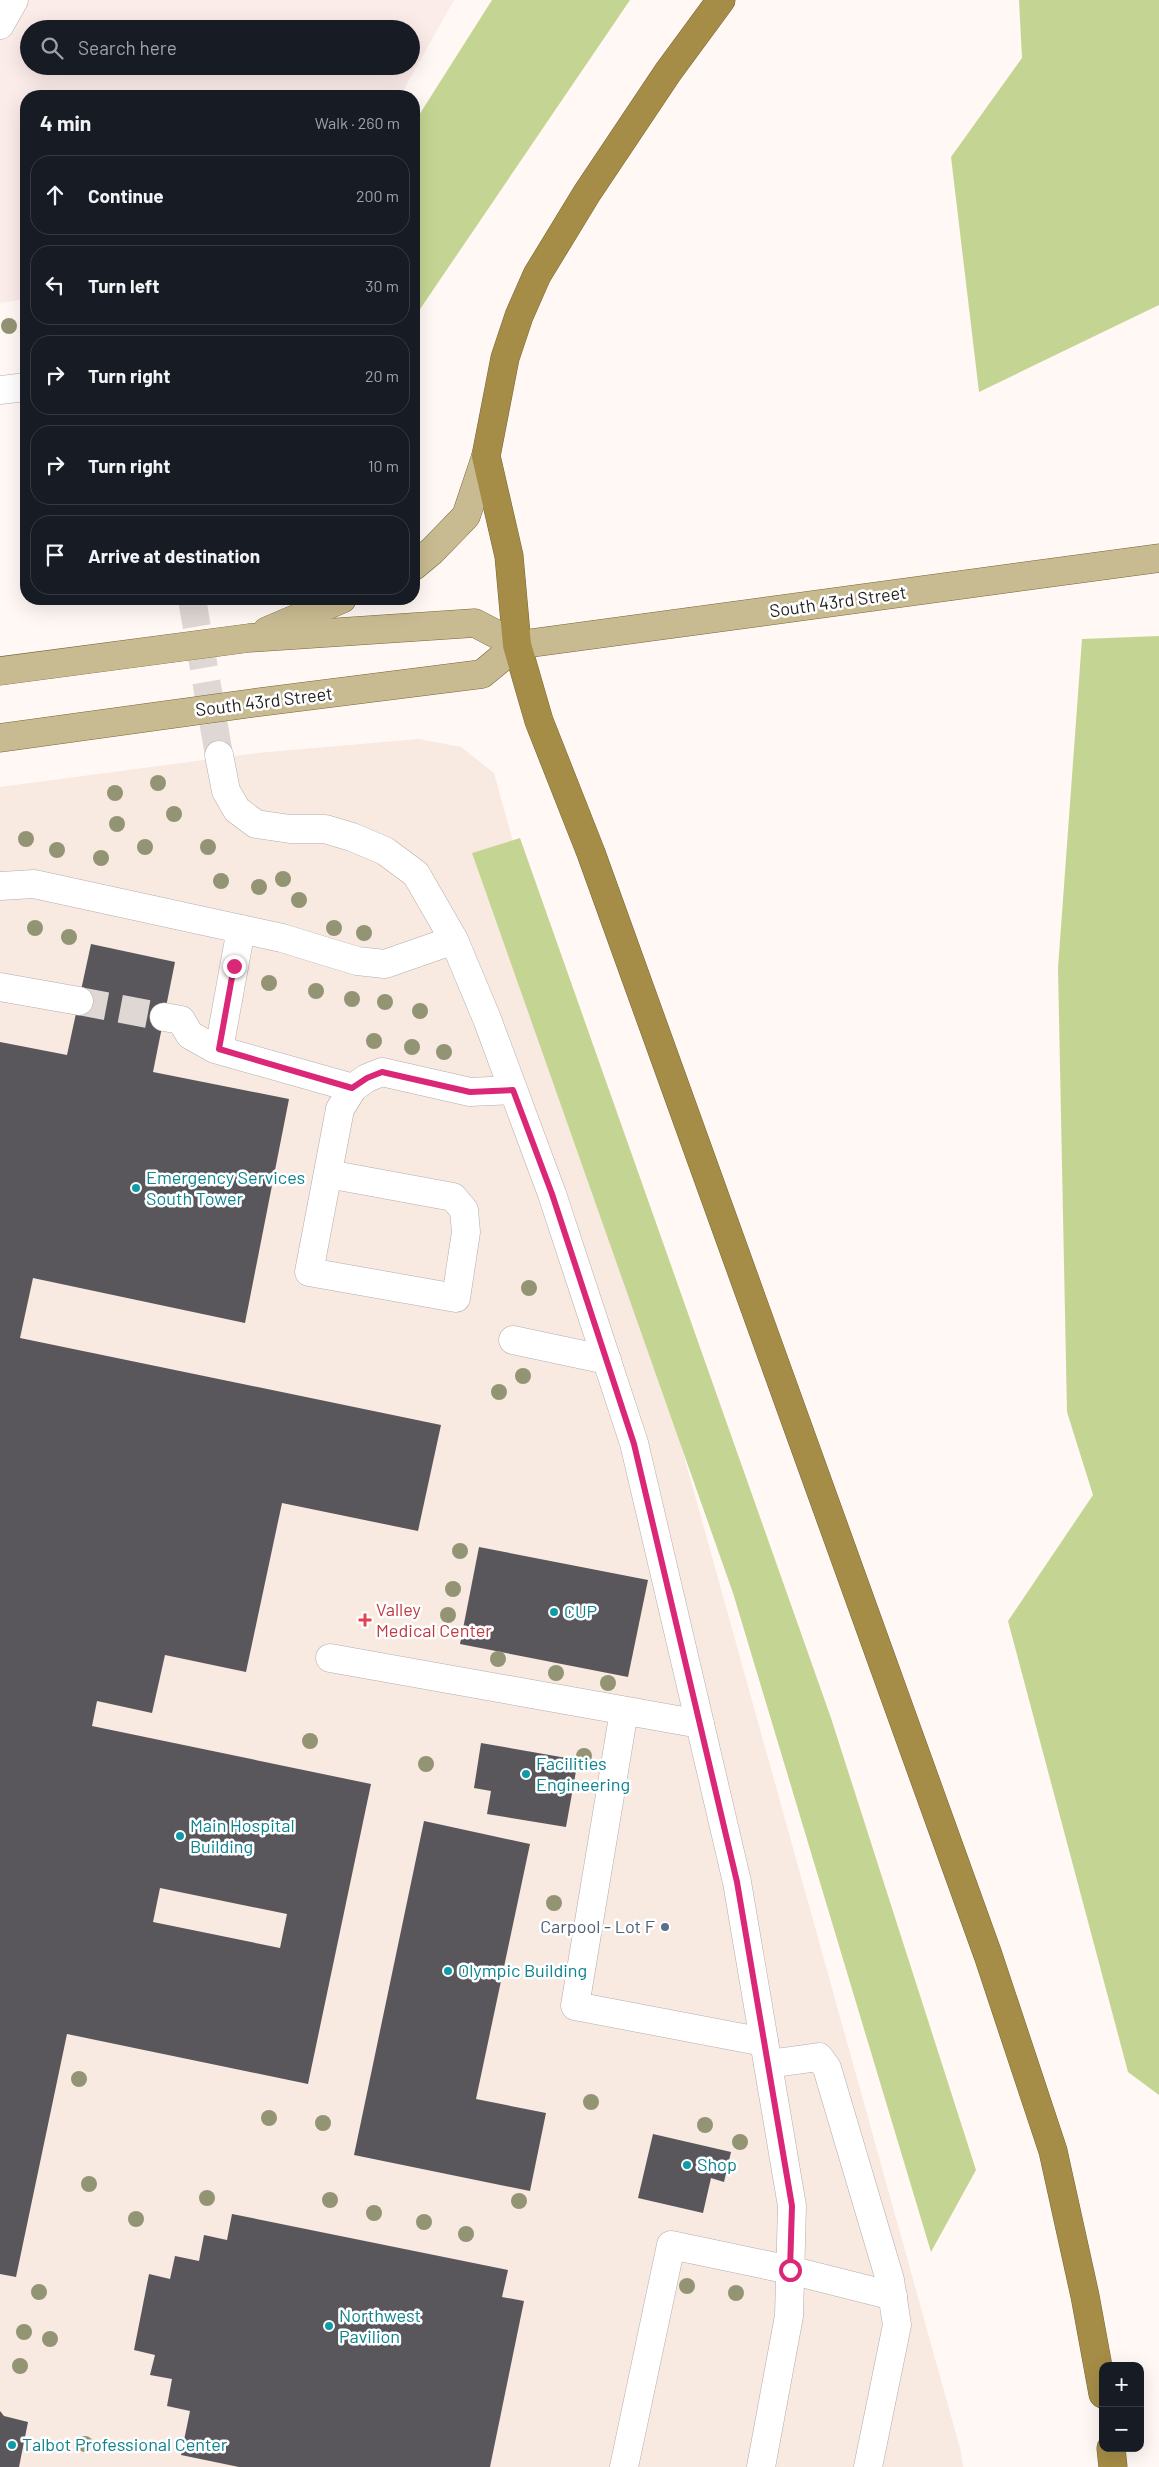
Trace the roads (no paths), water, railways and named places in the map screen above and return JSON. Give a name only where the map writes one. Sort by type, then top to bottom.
[{"type":"highway","points":[[721,0],[668,72],[587,193],[537,275],[519,316],[506,358],[486,456],[509,556],[517,645],[539,720],[591,853],[988,1956],[1053,2151],[1085,2296],[1099,2372]]},
{"type":"highway","points":[[1111,2452],[1113,2467]]},
{"type":"main road","points":[[420,561],[466,516],[486,456]]},
{"type":"main road","name":"South 43rd Street","points":[[0,738],[482,674],[517,645],[1068,572],[1159,558]]},
{"type":"main road","points":[[249,638],[328,605]]},
{"type":"main road","points":[[0,672],[249,638],[475,623],[517,645]]},
{"type":"street","points":[[0,24],[14,0]]},
{"type":"street","points":[[0,390],[20,388]]},
{"type":"street","points":[[220,755],[226,791],[237,810],[256,824],[290,829],[325,829],[386,851],[416,874],[454,940],[513,1090],[552,1194],[634,1444],[737,1882],[792,2206],[789,2316],[761,2467]]},
{"type":"street","points":[[0,886],[34,884],[282,938],[357,961],[385,964],[454,940]]},
{"type":"street","points":[[219,1049],[241,929]]},
{"type":"street","points":[[0,987],[79,1001]]},
{"type":"street","points":[[164,1017],[181,1020],[190,1035],[219,1049],[352,1088]]},
{"type":"street","points":[[328,1174],[453,1197],[464,1210],[466,1232],[456,1298],[309,1272],[340,1109],[352,1088],[367,1078],[382,1072],[470,1092],[513,1090]]},
{"type":"street","points":[[513,1340],[607,1360]]},
{"type":"street","points":[[330,1658],[700,1724]]},
{"type":"street","points":[[624,1711],[575,2006],[766,2053],[819,2057],[827,2068],[890,2280],[897,2325],[868,2467]]},
{"type":"street","points":[[624,2467],[671,2245],[790,2270],[893,2296]]},
{"type":"tunnel","points":[[193,605],[219,755]]},
{"type":"tunnel","points":[[79,1001],[164,1017]]},
{"type":"place","name":"Emergency Services South Tower","points":[[136,1188]]},
{"type":"place","name":"CUP","points":[[554,1612]]},
{"type":"place","name":"Valley Medical Center","points":[[365,1620]]},
{"type":"place","name":"Facilities Engineering","points":[[526,1774]]},
{"type":"place","name":"Main Hospital Building","points":[[180,1836]]},
{"type":"place","name":"Carpool - Lot F","points":[[665,1927]]},
{"type":"place","name":"Olympic Building","points":[[448,1971]]},
{"type":"place","name":"Shop","points":[[687,2165]]},
{"type":"place","name":"Northwest Pavilion","points":[[329,2326]]},
{"type":"place","name":"Talbot Professional Center","points":[[12,2445]]}]
